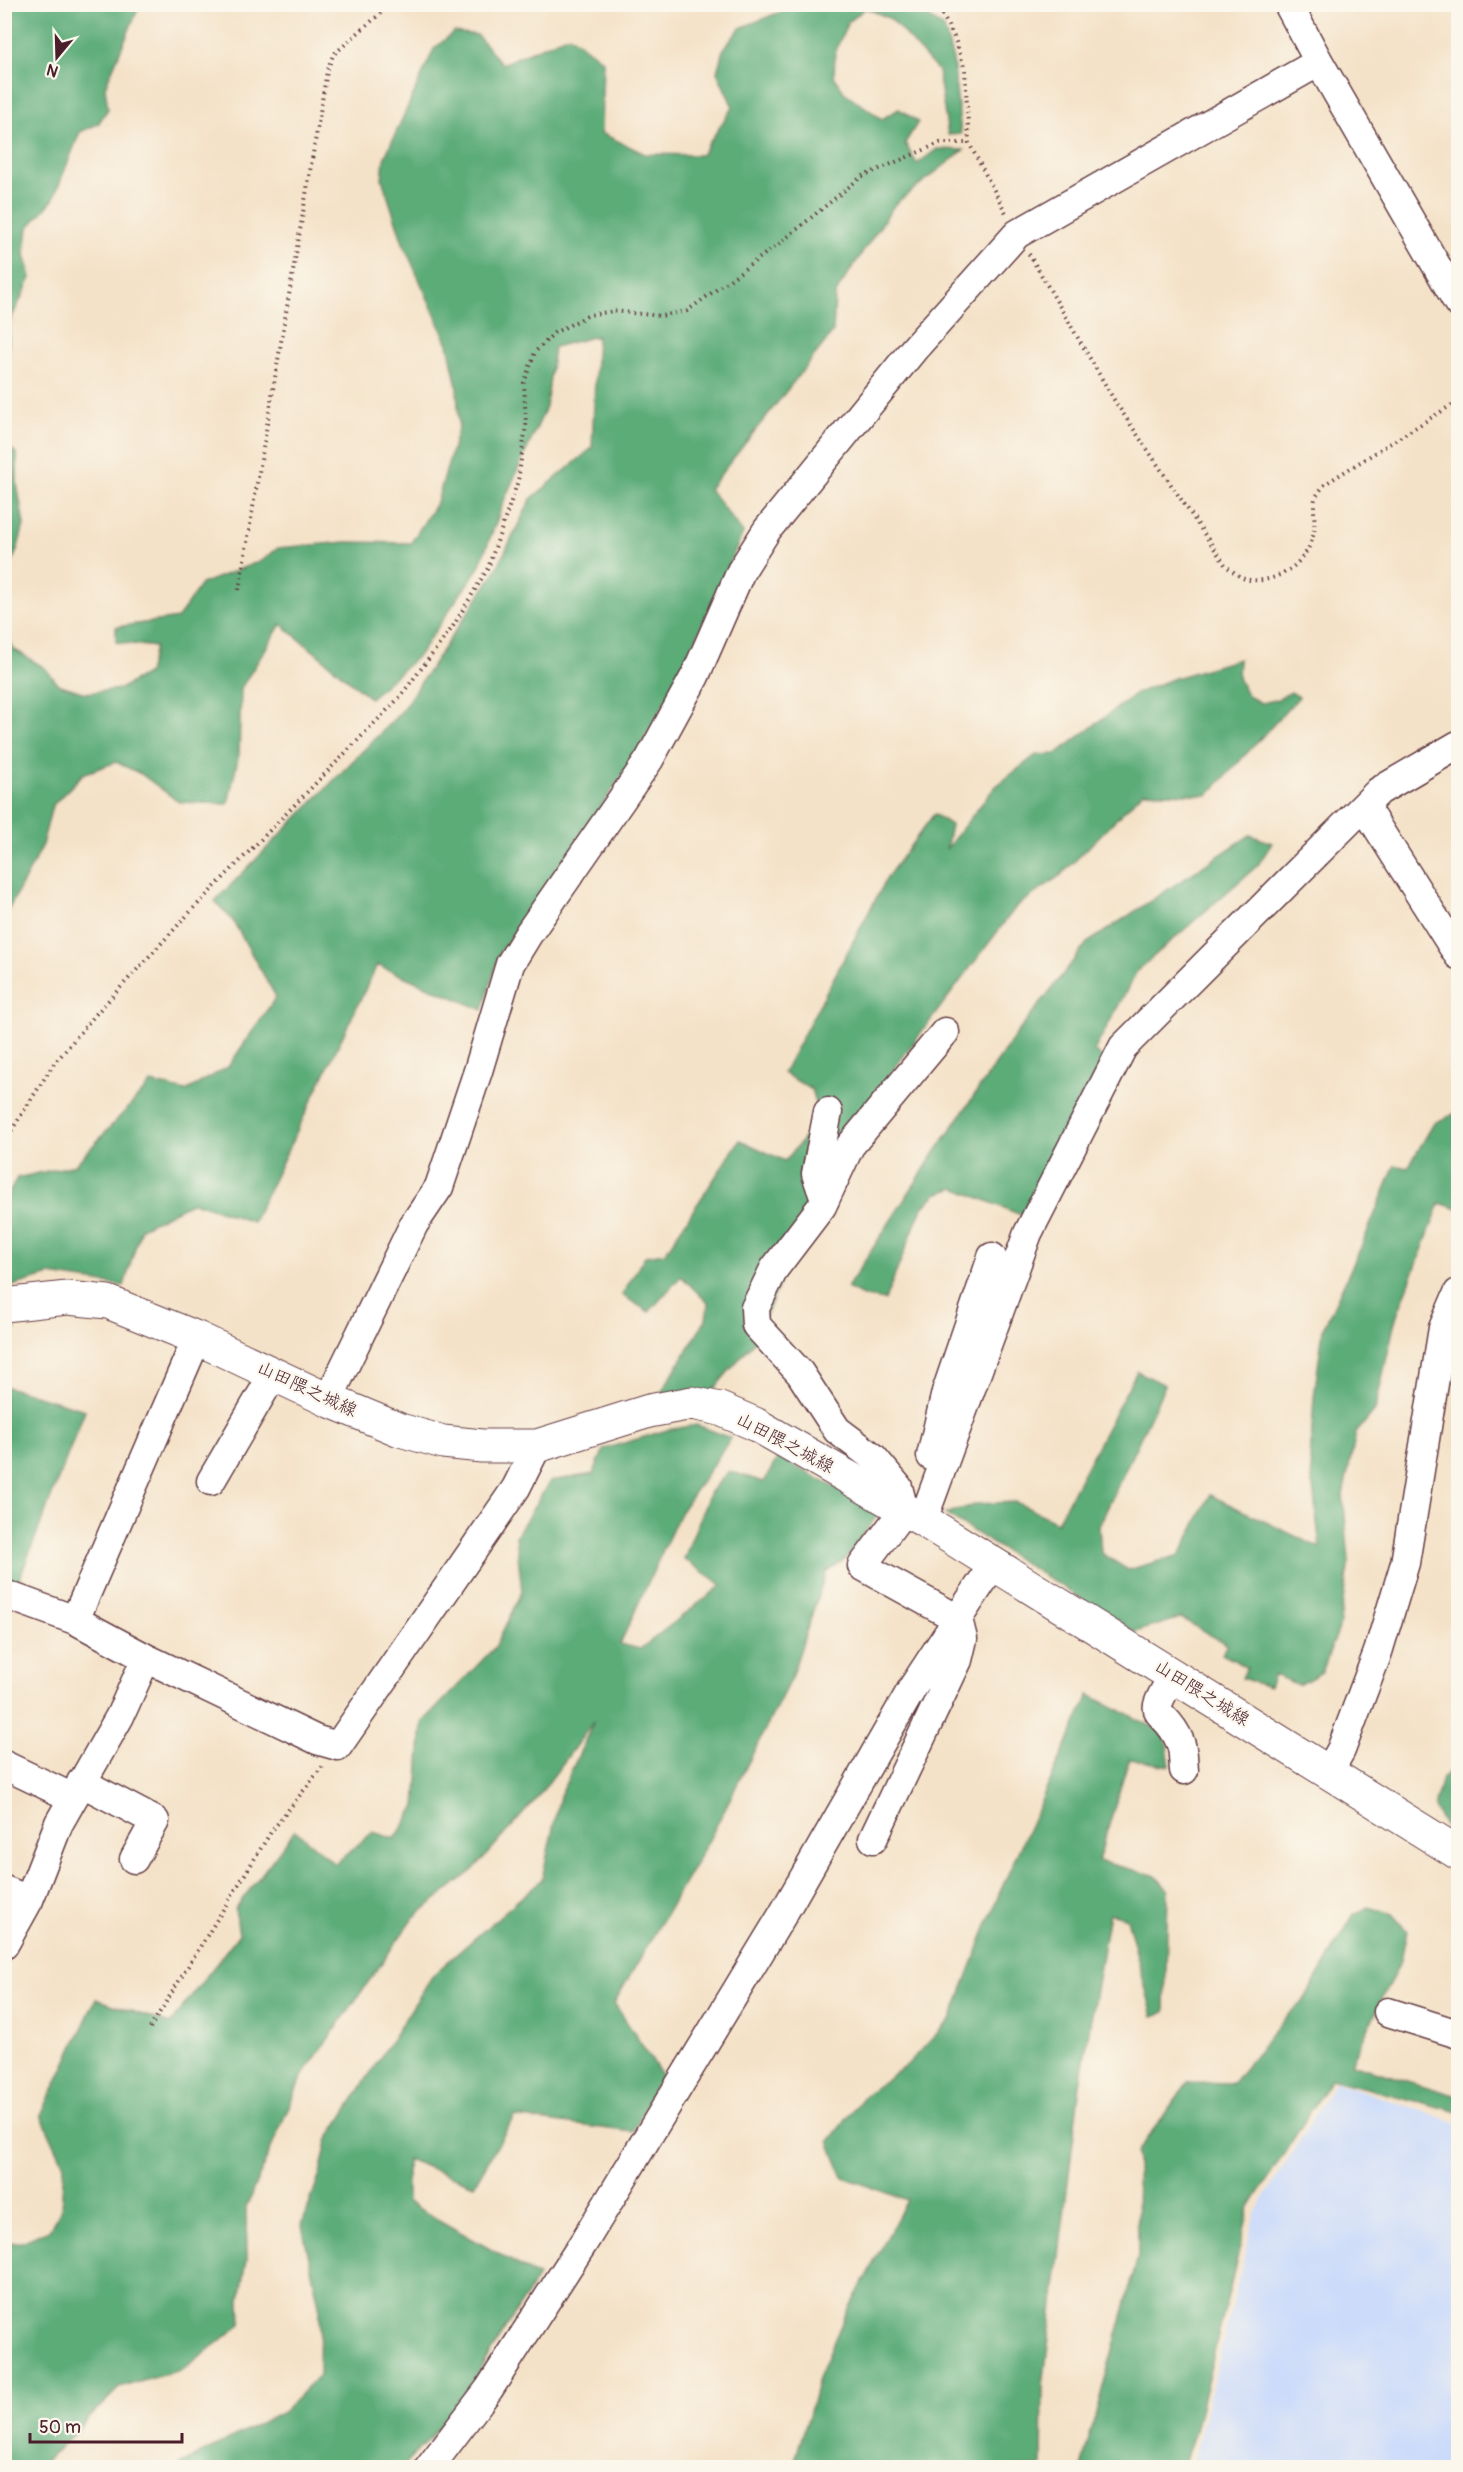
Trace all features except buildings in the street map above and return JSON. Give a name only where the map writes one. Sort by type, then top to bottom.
[{"type":"main road","name":"山田隈之城線","points":[[4,1305],[67,1298],[108,1302],[197,1338],[328,1400],[400,1430],[442,1442],[482,1446],[537,1446],[649,1411],[692,1403],[720,1409],[755,1424],[913,1514],[1458,1853]]},
{"type":"street","points":[[1288,4],[1458,303]]},
{"type":"street","points":[[328,1400],[414,1224],[439,1187],[478,1071],[510,964],[649,760],[695,676],[741,572],[768,530],[914,349],[1017,234],[1319,62]]},
{"type":"street","points":[[873,1839],[958,1660],[963,1639],[958,1619],[862,1566],[913,1514],[1028,1233],[1123,1047],[1379,791],[1458,745]]},
{"type":"street","points":[[1364,806],[1458,955]]},
{"type":"street","points":[[913,1514],[898,1487],[873,1457],[837,1430],[800,1373],[756,1325],[755,1308],[774,1269],[825,1200],[850,1146],[945,1032]]},
{"type":"street","points":[[825,1200],[816,1174],[828,1112]]},
{"type":"street","points":[[913,1514],[930,1459],[946,1392],[992,1257]]},
{"type":"street","points":[[1328,1773],[1341,1750],[1378,1652],[1405,1563],[1443,1328],[1458,1293]]},
{"type":"street","points":[[75,1620],[197,1338]]},
{"type":"street","points":[[211,1481],[274,1373]]},
{"type":"street","points":[[4,1593],[75,1620],[146,1658],[317,1740],[338,1746],[516,1488],[537,1446]]},
{"type":"street","points":[[429,2468],[489,2389],[584,2242],[783,1914],[913,1687],[993,1565]]},
{"type":"street","points":[[4,1945],[17,1895],[120,1716],[146,1658]]},
{"type":"street","points":[[1174,1675],[1157,1701],[1157,1713],[1181,1743],[1184,1770]]},
{"type":"street","points":[[4,1765],[77,1790],[155,1821],[134,1860]]},
{"type":"street","points":[[1388,2012],[1458,2034]]},
{"type":"path","points":[[239,590],[327,71],[333,55],[392,4]]},
{"type":"path","points":[[937,4],[955,39],[965,69],[969,143],[1017,234],[1116,403],[1226,566],[1243,579],[1258,580],[1278,576],[1295,566],[1307,554],[1314,534],[1315,499],[1325,484],[1458,401]]},
{"type":"path","points":[[4,1166],[6,1139],[53,1065],[95,1015],[193,909],[399,698],[452,628],[488,568],[518,481],[526,425],[524,383],[535,352],[554,333],[590,315],[613,311],[661,316],[687,311],[780,243],[861,177],[940,143],[969,143]]},
{"type":"path","points":[[150,2028],[210,1927],[271,1832],[338,1746]]},
{"type":"shaded area","points":[[1335,2082],[1458,2123],[1458,2467],[1192,2467],[1255,2213]]},
{"type":"green space","points":[[5,4],[137,4],[138,9],[105,87],[108,109],[98,124],[80,132],[53,200],[28,228],[25,254],[31,278],[10,321],[5,408]]},
{"type":"green space","points":[[800,4],[911,5],[944,28],[953,60],[961,134],[948,135],[938,71],[891,19],[866,8],[848,22],[835,52],[834,76],[844,92],[882,119],[899,109],[918,122],[905,143],[917,164],[937,149],[964,150],[895,204],[835,296],[833,332],[709,489],[743,533],[680,675],[633,760],[499,954],[483,1010],[377,965],[253,1222],[193,1202],[141,1228],[124,1286],[50,1275],[5,1288],[5,1201],[17,1178],[75,1165],[151,1083],[186,1091],[228,1067],[276,997],[233,921],[215,901],[400,713],[495,572],[531,499],[592,448],[597,336],[554,347],[546,407],[506,496],[479,567],[418,656],[370,698],[281,624],[241,688],[239,754],[228,804],[179,802],[141,774],[116,762],[83,774],[52,806],[41,849],[5,916],[5,635],[15,650],[45,668],[58,684],[85,693],[120,689],[148,673],[155,647],[116,642],[116,627],[178,618],[201,584],[263,560],[278,548],[346,542],[411,543],[437,502],[459,426],[457,387],[448,344],[403,243],[382,179],[384,159],[434,49],[454,32],[477,35],[502,64],[569,35],[603,61],[601,133],[645,154],[701,155],[733,107],[717,72],[723,50],[740,28]]},
{"type":"green space","points":[[5,443],[17,454],[17,484],[24,525],[5,581]]},
{"type":"green space","points":[[1239,659],[1238,678],[1248,696],[1261,703],[1276,700],[1291,692],[1299,697],[1208,795],[1143,792],[1061,875],[1016,907],[841,1139],[756,1339],[712,1391],[660,1394],[706,1320],[708,1303],[681,1276],[649,1312],[622,1295],[645,1256],[665,1253],[740,1140],[785,1161],[805,1137],[818,1112],[811,1089],[783,1073],[888,876],[934,814],[951,825],[946,849],[995,787],[1036,755],[1056,754],[1137,693],[1175,678]]},
{"type":"green space","points":[[1250,835],[1272,843],[1258,865],[1137,971],[1094,1051],[1103,1059],[1026,1217],[955,1188],[936,1194],[921,1210],[885,1300],[865,1297],[847,1288],[934,1154],[1015,1036],[1087,943]]},
{"type":"green space","points":[[1458,1112],[1458,1209],[1440,1203],[1395,1321],[1375,1410],[1356,1433],[1343,1495],[1349,1561],[1339,1628],[1322,1672],[1299,1685],[1274,1675],[1269,1687],[1242,1678],[1247,1667],[1222,1654],[1228,1645],[1181,1618],[1135,1632],[945,1514],[977,1504],[1016,1502],[1057,1522],[1137,1371],[1165,1385],[1099,1526],[1101,1553],[1128,1570],[1180,1555],[1210,1495],[1320,1548],[1310,1460],[1314,1397],[1323,1329],[1361,1247],[1395,1165],[1408,1168],[1434,1123]]},
{"type":"green space","points":[[4,1328],[15,1328],[5,1375]]},
{"type":"green space","points":[[4,1386],[85,1410],[17,1585],[5,1582]]},
{"type":"green space","points":[[697,1425],[731,1438],[680,1513],[620,1644],[640,1649],[722,1585],[684,1559],[710,1492],[729,1471],[764,1482],[778,1457],[880,1512],[845,1559],[826,1572],[791,1678],[709,1840],[614,2003],[661,2074],[633,2132],[514,2117],[474,2185],[407,2159],[407,2202],[538,2276],[456,2408],[403,2467],[176,2467],[283,2412],[319,2375],[320,2310],[302,2225],[320,2174],[327,2141],[433,1975],[542,1879],[560,1796],[594,1721],[537,1798],[473,1870],[413,1918],[301,2078],[246,2207],[247,2259],[240,2300],[241,2325],[183,2369],[119,2388],[40,2467],[5,2467],[4,2243],[22,2242],[49,2230],[61,2209],[64,2165],[41,2115],[96,1999],[170,2024],[239,1934],[235,1909],[295,1830],[335,1864],[373,1832],[395,1839],[416,1806],[422,1723],[495,1647],[522,1591],[516,1536],[550,1481],[593,1474],[604,1449],[667,1430]]},
{"type":"green space","points":[[1089,1695],[1165,1733],[1170,1766],[1129,1759],[1098,1861],[1157,1876],[1168,1891],[1165,2012],[1153,2016],[1127,1918],[1109,1913],[1080,2084],[1043,2386],[1042,2467],[792,2468],[818,2378],[844,2318],[907,2200],[843,2177],[829,2141],[865,2095],[908,2064],[951,2019],[999,1894]]},
{"type":"green space","points":[[1458,1764],[1458,1840],[1448,1834],[1434,1807],[1442,1778]]},
{"type":"green space","points":[[1369,1907],[1392,1914],[1407,1931],[1401,1960],[1351,2064],[1458,2096],[1458,2112],[1331,2079],[1249,2209],[1196,2427],[1183,2467],[1081,2468],[1138,2257],[1137,2152],[1188,2082],[1233,2083],[1288,2014],[1303,2002],[1354,1914]]}]
